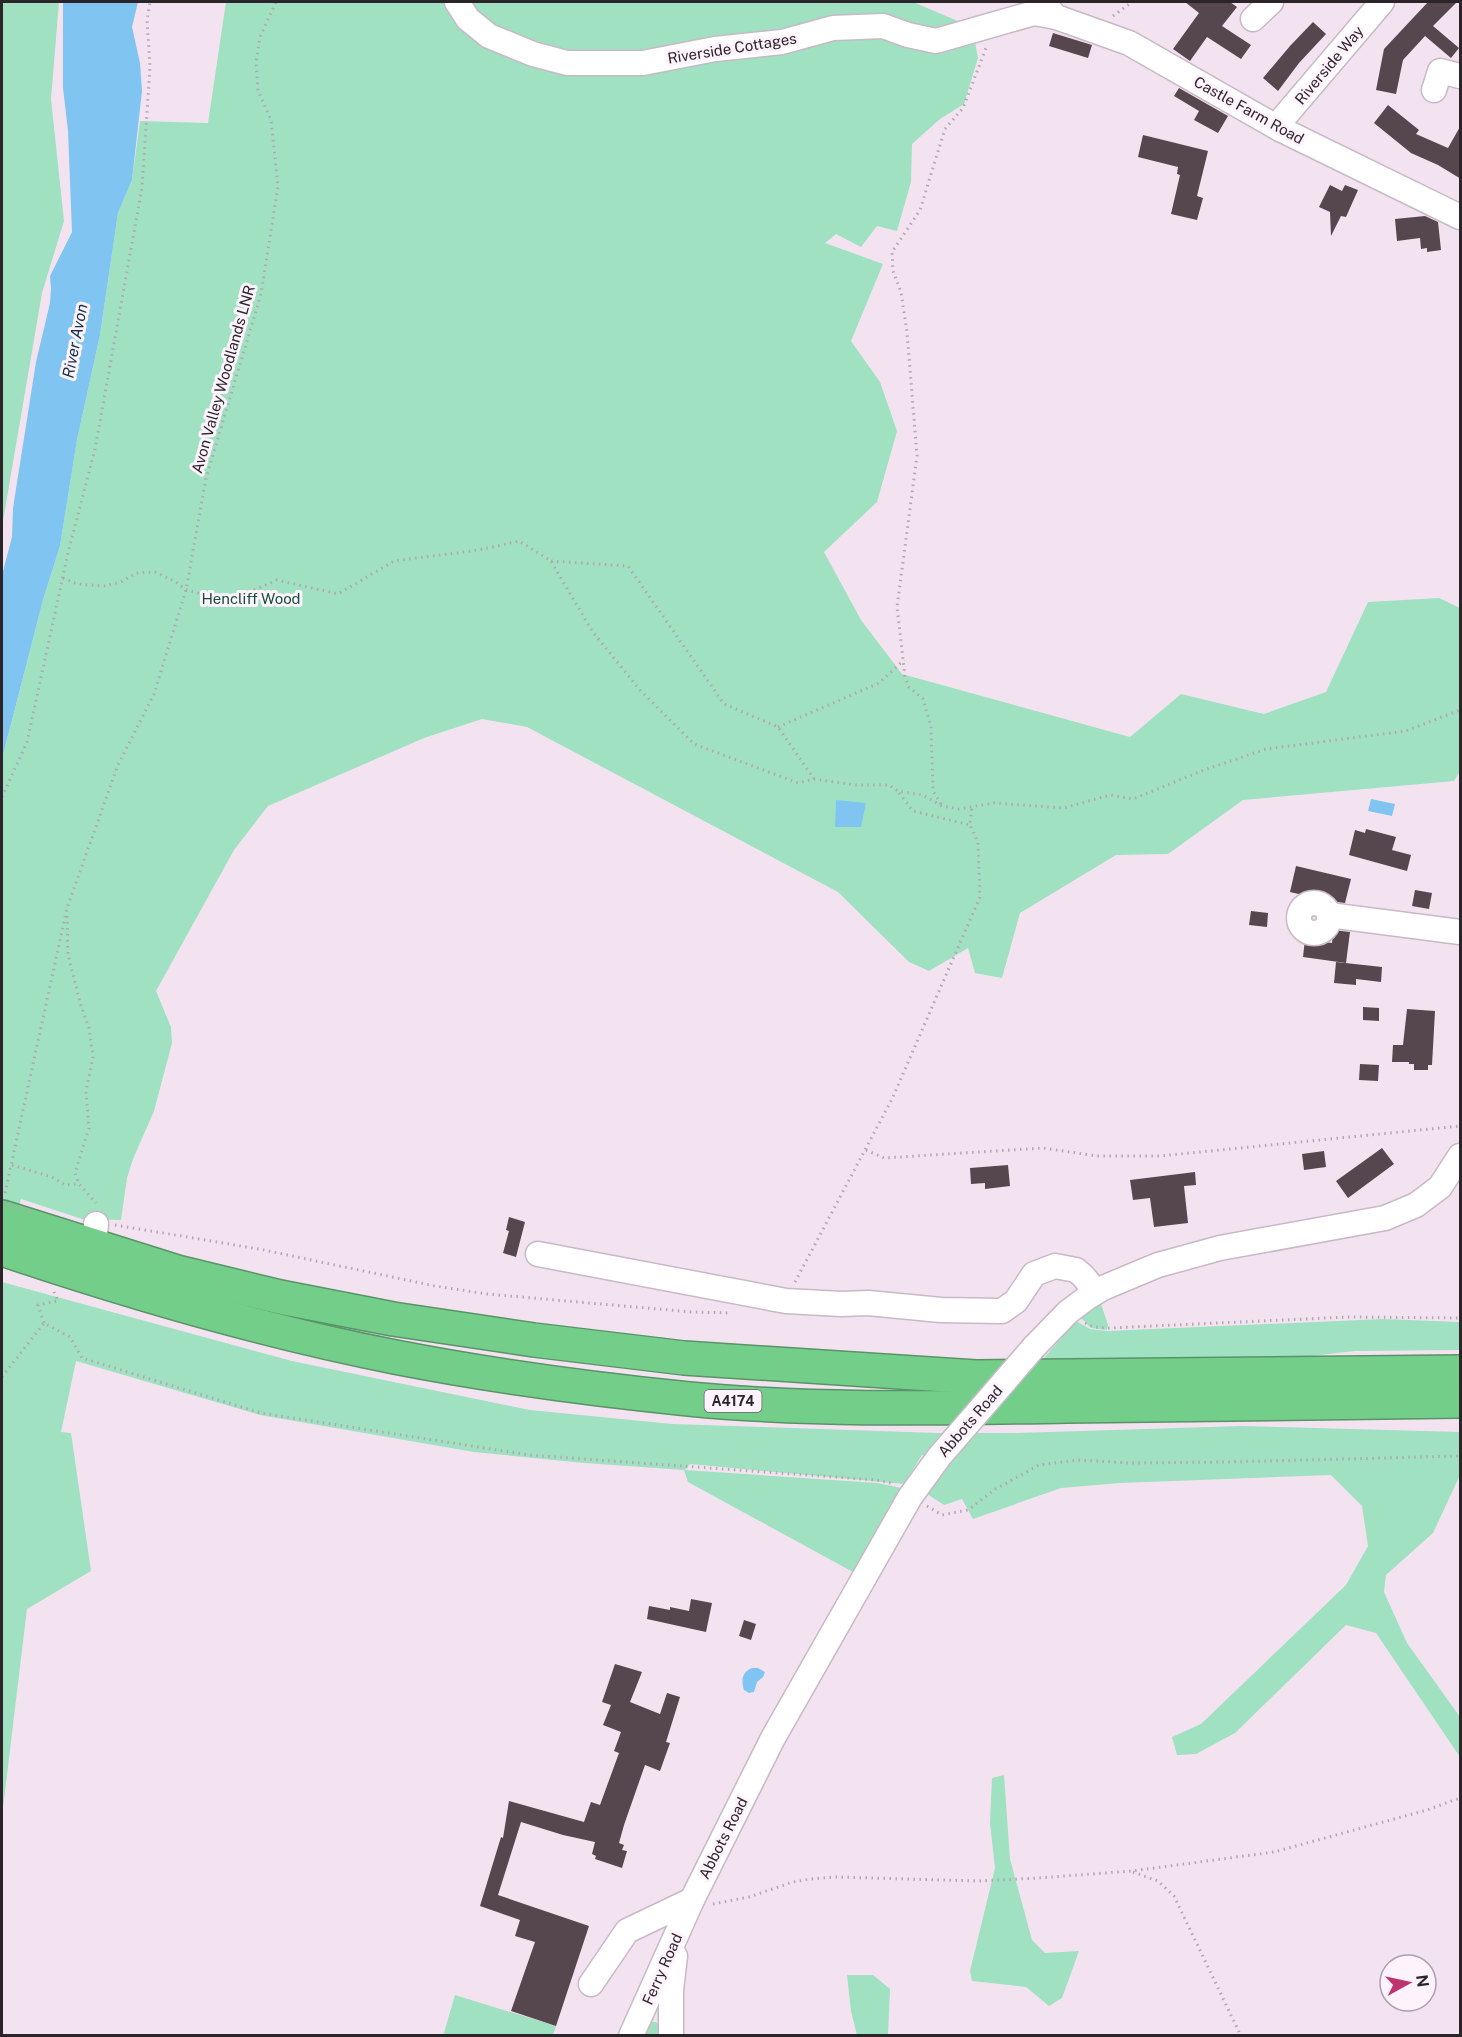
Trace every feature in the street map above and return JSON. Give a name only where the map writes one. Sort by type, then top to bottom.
[{"type":"highway","name":"A4174","points":[[2,1217],[23,1236],[179,1304],[302,1337],[395,1357],[528,1380],[690,1399],[783,1405],[942,1408],[1461,1401]]},
{"type":"highway","name":"A4174","points":[[23,1236],[97,1226],[177,1272],[246,1288],[393,1319],[534,1340],[684,1358],[976,1377],[1461,1372]]},
{"type":"street","name":"Riverside Cottages","points":[[457,2],[468,19],[489,36],[533,54],[567,63],[643,63],[715,49],[783,42],[833,28],[883,26],[908,35],[936,41],[1049,9]]},
{"type":"street","points":[[1253,20],[1271,2]]},
{"type":"street","name":"Riverside Way","points":[[1280,129],[1279,123],[1382,2]]},
{"type":"street","name":"Castle Farm Road","points":[[1049,9],[1129,43],[1280,129],[1461,217]]},
{"type":"street","points":[[1434,90],[1440,71],[1461,76]]},
{"type":"street","points":[[1329,915],[1461,932]]},
{"type":"street","name":"Abbots Road","points":[[682,1924],[772,1738],[912,1493],[939,1457],[1034,1347],[1068,1312],[1096,1292],[1158,1265],[1220,1248],[1385,1218],[1416,1205],[1440,1187],[1461,1156]]},
{"type":"street","points":[[538,1254],[786,1301],[868,1303],[941,1310],[1002,1311],[1016,1300],[1034,1274],[1042,1269],[1055,1266],[1076,1270],[1096,1292]]},
{"type":"street","points":[[591,1984],[627,1930],[692,1900]]},
{"type":"street","points":[[670,2031],[675,1953],[682,1924]]},
{"type":"street","name":"Ferry Road","points":[[631,2036],[682,1924]]},
{"type":"street","name":"Ferry Road","points":[[642,2013],[650,2010],[661,2015],[670,2031]]},
{"type":"path","points":[[2,797],[27,742],[63,578],[95,449],[142,188],[150,67],[147,20],[150,2]]},
{"type":"path","name":"Avon Valley Woodlands LNR","points":[[2,1204],[67,908],[117,765],[154,694],[186,590],[206,478],[261,294],[278,186],[271,120],[258,90],[256,62],[260,37],[276,2]]},
{"type":"path","points":[[942,806],[933,791],[931,727],[923,699],[909,687],[905,677],[897,607],[917,456],[907,332],[901,292],[893,271],[892,252],[920,210],[945,129],[963,108],[981,55],[994,33],[1001,30],[1006,21]]},
{"type":"path","points":[[63,578],[77,584],[104,586],[121,582],[136,573],[155,572],[176,582],[186,590],[229,601],[277,580],[338,594],[394,561],[479,550],[519,541],[551,561],[592,631],[640,690],[694,744],[798,783],[814,779],[855,785],[889,785],[898,792],[913,812],[970,825]]},
{"type":"path","points":[[551,561],[628,566],[724,704],[778,727],[814,779]]},
{"type":"path","points":[[778,727],[879,683],[904,660]]},
{"type":"path","points":[[898,792],[923,795],[942,806],[959,809],[994,803],[1064,808],[1110,795],[1133,799],[1204,770],[1266,749],[1406,731],[1461,710]]},
{"type":"path","points":[[786,1301],[897,1088],[980,897],[978,842],[970,825],[972,807]]},
{"type":"path","points":[[67,908],[68,955],[89,1028],[93,1057],[86,1092],[89,1128],[75,1173],[97,1226]]},
{"type":"path","points":[[866,1150],[884,1158],[1043,1148],[1097,1156],[1160,1156],[1461,1126]]},
{"type":"path","points":[[12,1165],[52,1177],[65,1185],[79,1184]]},
{"type":"path","points":[[2,1204],[23,1236]]},
{"type":"path","points":[[52,1288],[58,1301],[38,1305],[44,1323],[70,1337],[82,1358],[261,1413],[529,1455],[876,1480],[912,1493],[942,1515],[968,1510],[994,1490],[1039,1466],[1077,1460],[1130,1463],[1228,1462],[1461,1456]]},
{"type":"path","points":[[2,1377],[44,1323]]},
{"type":"path","points":[[692,1900],[704,1905],[720,1903],[749,1897],[793,1882],[836,1877],[979,1881],[1132,1871],[1274,1852],[1427,1810],[1461,1798]]},
{"type":"path","points":[[1132,1871],[1158,1881],[1174,1896],[1241,2036]]},
{"type":"green space","points":[[2,2],[59,2],[51,99],[64,221],[42,293],[2,527]]},
{"type":"green space","name":"Hencliff Wood","points":[[226,2],[913,2],[972,27],[978,58],[964,104],[940,119],[912,144],[911,182],[897,231],[877,226],[861,247],[836,234],[825,243],[883,264],[851,341],[880,382],[897,431],[877,502],[824,552],[861,620],[902,674],[1130,737],[1181,694],[1264,714],[1326,692],[1368,602],[1439,598],[1460,608],[1460,771],[1454,781],[1243,800],[1168,854],[1116,855],[1020,913],[1002,978],[975,973],[968,948],[929,971],[909,962],[838,892],[527,727],[482,719],[424,738],[268,806],[234,850],[156,991],[171,1027],[172,1043],[154,1111],[127,1178],[121,1220],[82,1219],[21,1199],[2,1271],[2,759],[43,600],[60,546],[77,440],[100,335],[118,213],[132,180],[140,121],[208,123]]},
{"type":"green space","points":[[2,1282],[292,1361],[530,1410],[672,1424],[938,1433],[1017,1433],[1241,1426],[1460,1432],[1460,1475],[1433,1533],[1386,1575],[1384,1592],[1407,1643],[1460,1717],[1460,1757],[1376,1633],[1346,1625],[1235,1733],[1196,1754],[1177,1755],[1172,1737],[1201,1724],[1346,1585],[1368,1546],[1362,1506],[1331,1475],[1120,1483],[1061,1488],[973,1519],[962,1499],[944,1505],[924,1492],[948,1458],[922,1455],[904,1484],[690,1464],[685,1470],[877,1483],[902,1488],[853,1572],[688,1482],[684,1470],[474,1452],[260,1415],[76,1361],[61,1432],[71,1433],[91,1571],[27,1609],[2,1816]]},
{"type":"green space","points":[[1100,1301],[1108,1325],[1107,1330],[1091,1328],[1080,1317]]},
{"type":"green space","points":[[1383,1319],[1460,1322],[1460,1350],[1355,1351],[1234,1365],[1037,1366],[1076,1321],[1090,1329],[1107,1331]]},
{"type":"green space","points":[[1004,1775],[1010,1859],[1032,1940],[1045,1953],[1079,1951],[1062,1998],[1049,2006],[1026,1987],[972,1981],[970,1971],[995,1868],[990,1823],[992,1778]]},
{"type":"green space","points":[[847,1975],[873,1975],[890,1989],[888,2035],[857,2035],[851,2011]]},
{"type":"green space","points":[[455,1995],[556,2026],[553,2035],[443,2036]]},
{"type":"green space","points":[[648,2022],[656,2022],[662,2029],[663,2035],[637,2036]]},
{"type":"water","name":"River Avon","points":[[63,2],[138,2],[132,27],[140,63],[142,91],[132,180],[118,213],[100,335],[77,440],[60,546],[43,600],[2,759],[2,575],[12,537],[13,508],[36,362],[50,303],[50,276],[72,232],[68,131],[63,88]]},
{"type":"water","points":[[1371,799],[1395,804],[1392,816],[1368,811]]},
{"type":"water","points":[[836,800],[866,803],[861,827],[835,827]]},
{"type":"water","points":[[752,1668],[765,1672],[757,1682],[754,1692],[749,1693],[744,1690],[743,1680],[744,1674]]},
{"type":"building","points":[[1185,2],[1230,2],[1237,7],[1222,26],[1251,45],[1241,59],[1207,37],[1190,61],[1173,49],[1199,13]]},
{"type":"building","points":[[1428,2],[1457,2],[1433,26],[1459,48],[1451,58],[1425,36],[1403,60],[1396,94],[1376,90],[1384,49]]},
{"type":"building","points":[[1313,22],[1326,34],[1299,63],[1278,91],[1263,78]]},
{"type":"building","points":[[1053,33],[1092,45],[1088,58],[1049,46]]},
{"type":"building","points":[[1179,88],[1228,116],[1218,133],[1194,120],[1199,111],[1174,96]]},
{"type":"building","points":[[1388,105],[1419,130],[1416,134],[1448,148],[1461,125],[1461,179],[1438,165],[1411,153],[1374,123]]},
{"type":"building","points":[[1143,135],[1208,151],[1197,196],[1203,198],[1197,220],[1171,214],[1180,175],[1177,174],[1178,167],[1138,157]]},
{"type":"building","points":[[1330,185],[1342,191],[1345,185],[1358,190],[1346,217],[1341,216],[1331,236],[1330,212],[1319,207]]},
{"type":"building","points":[[1425,216],[1438,222],[1441,250],[1427,252],[1427,248],[1421,249],[1420,238],[1397,241],[1395,219]]},
{"type":"building","points":[[1366,829],[1396,837],[1392,850],[1411,855],[1407,871],[1349,855],[1355,830],[1365,833]]},
{"type":"building","points":[[1296,866],[1351,879],[1345,903],[1290,892]]},
{"type":"building","points":[[1415,890],[1432,893],[1429,909],[1412,906]]},
{"type":"building","points":[[1251,911],[1268,913],[1267,927],[1249,925]]},
{"type":"building","points":[[1333,930],[1350,932],[1346,963],[1303,957],[1305,939],[1332,943]]},
{"type":"building","points":[[1336,962],[1382,967],[1381,982],[1356,979],[1356,985],[1334,983]]},
{"type":"building","points":[[1363,1007],[1379,1008],[1379,1021],[1363,1020]]},
{"type":"building","points":[[1407,1009],[1435,1011],[1432,1065],[1428,1065],[1428,1070],[1414,1070],[1414,1064],[1409,1064],[1409,1062],[1392,1062],[1393,1045],[1403,1045]]},
{"type":"building","points":[[1360,1064],[1379,1065],[1378,1081],[1359,1080]]},
{"type":"building","points":[[1382,1148],[1394,1164],[1348,1198],[1336,1181]]},
{"type":"building","points":[[1324,1151],[1326,1167],[1304,1170],[1302,1154]]},
{"type":"building","points":[[1008,1165],[1010,1186],[985,1189],[985,1183],[971,1184],[970,1168]]},
{"type":"building","points":[[1195,1172],[1196,1185],[1184,1186],[1188,1223],[1154,1227],[1150,1198],[1133,1200],[1130,1180]]},
{"type":"building","points":[[509,1217],[525,1222],[516,1257],[503,1253],[509,1231],[506,1230]]},
{"type":"building","points":[[691,1599],[712,1603],[706,1632],[647,1619],[649,1606],[689,1611]]},
{"type":"building","points":[[744,1620],[756,1624],[751,1640],[739,1636]]},
{"type":"building","points":[[615,1664],[642,1672],[630,1702],[660,1714],[667,1693],[680,1697],[666,1742],[670,1743],[660,1771],[645,1765],[624,1825],[619,1843],[624,1845],[622,1850],[627,1851],[622,1868],[595,1859],[596,1856],[592,1854],[595,1842],[521,1822],[498,1895],[589,1926],[556,2026],[511,2011],[535,1942],[515,1936],[520,1920],[480,1906],[501,1837],[503,1838],[509,1801],[584,1822],[591,1802],[600,1805],[619,1753],[614,1751],[621,1732],[603,1725],[611,1705],[602,1702]]}]
